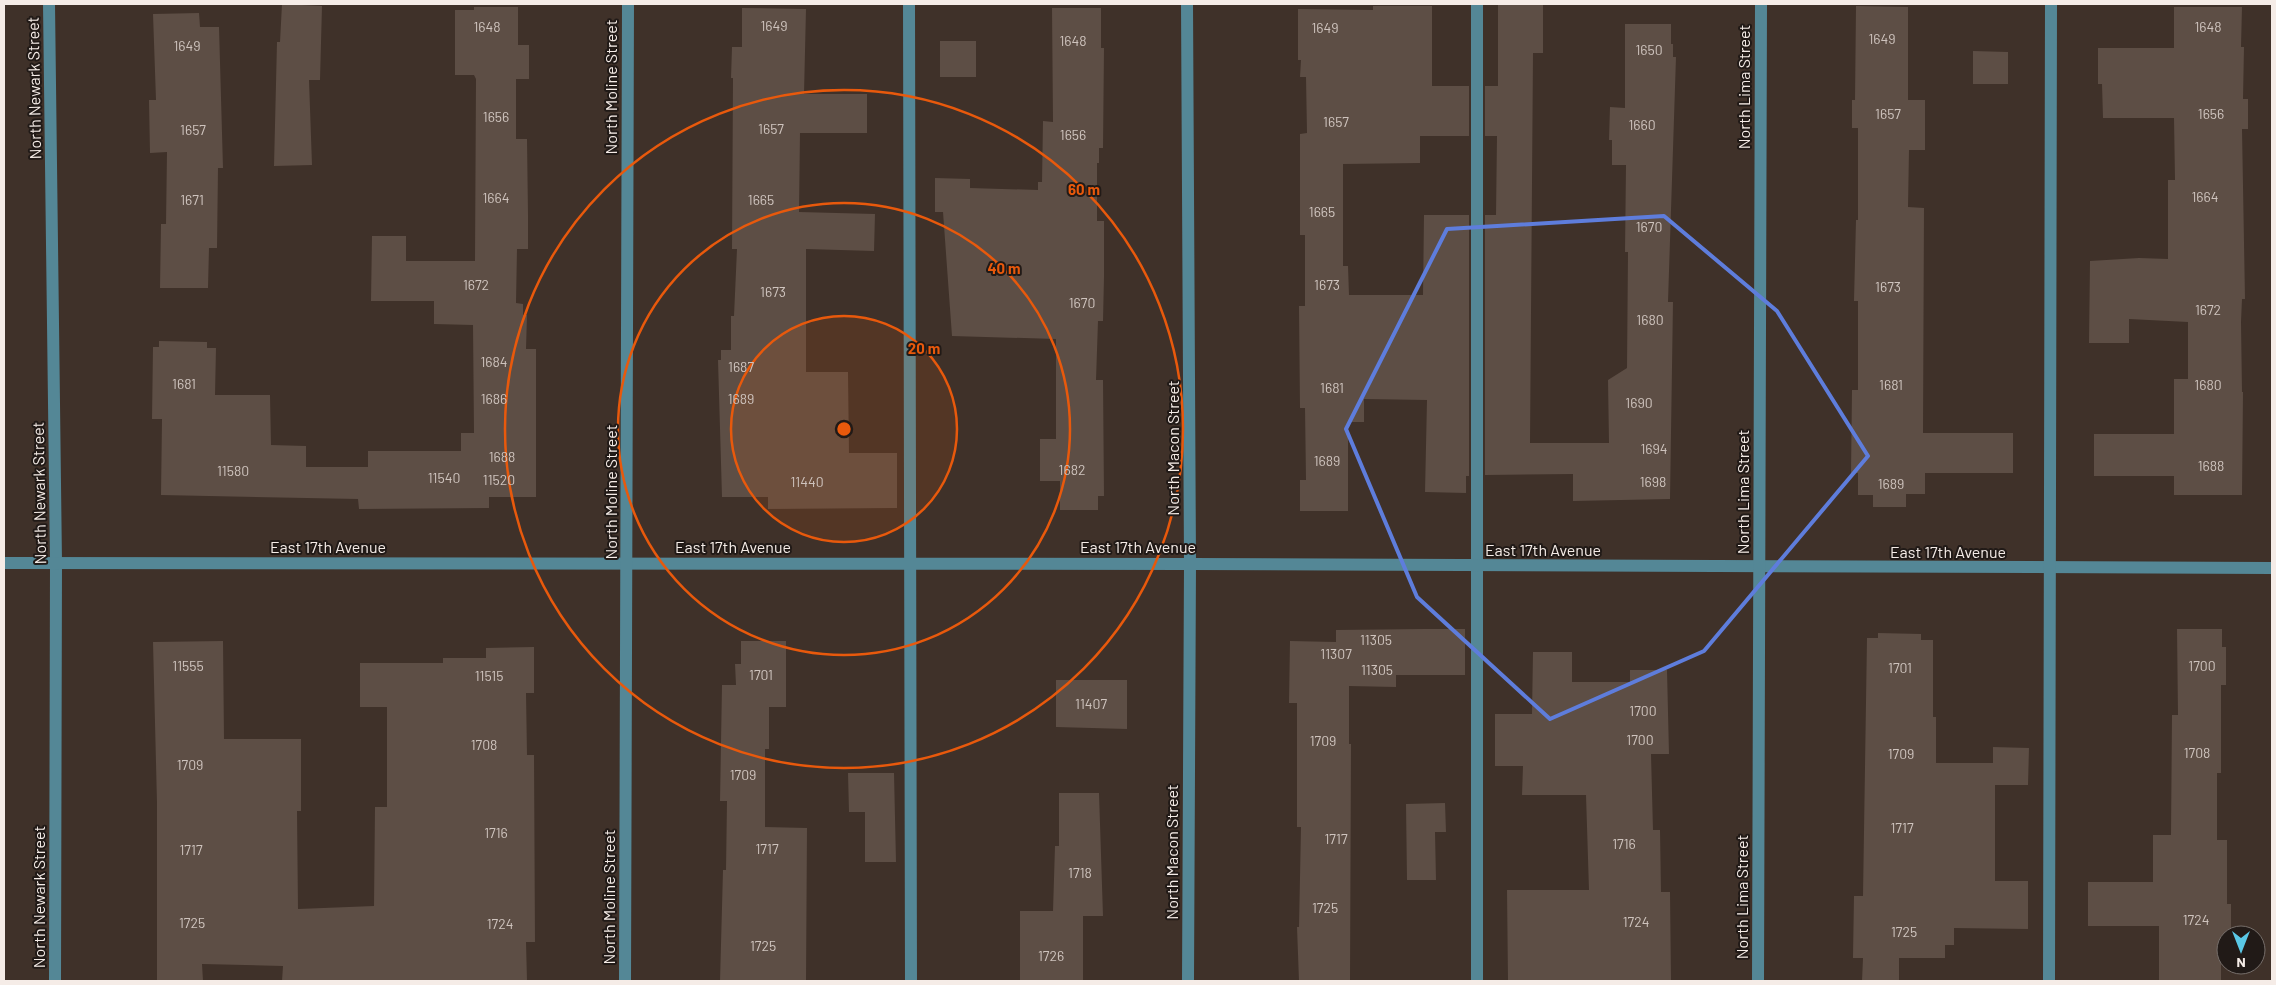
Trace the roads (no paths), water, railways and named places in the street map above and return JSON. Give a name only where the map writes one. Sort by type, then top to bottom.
[{"type":"street","name":"North Newark Street","points":[[49,4],[56,563],[55,981]]},
{"type":"street","name":"North Moline Street","points":[[625,981],[628,4]]},
{"type":"street","points":[[909,4],[911,981]]},
{"type":"street","name":"North Macon Street","points":[[1187,4],[1190,564],[1188,981]]},
{"type":"street","points":[[1477,4],[1477,981]]},
{"type":"street","name":"North Lima Street","points":[[1758,981],[1761,4]]},
{"type":"street","points":[[2050,981],[2051,4]]},
{"type":"street","name":"East 17th Avenue","points":[[4,563],[911,563],[2272,568]]}]
